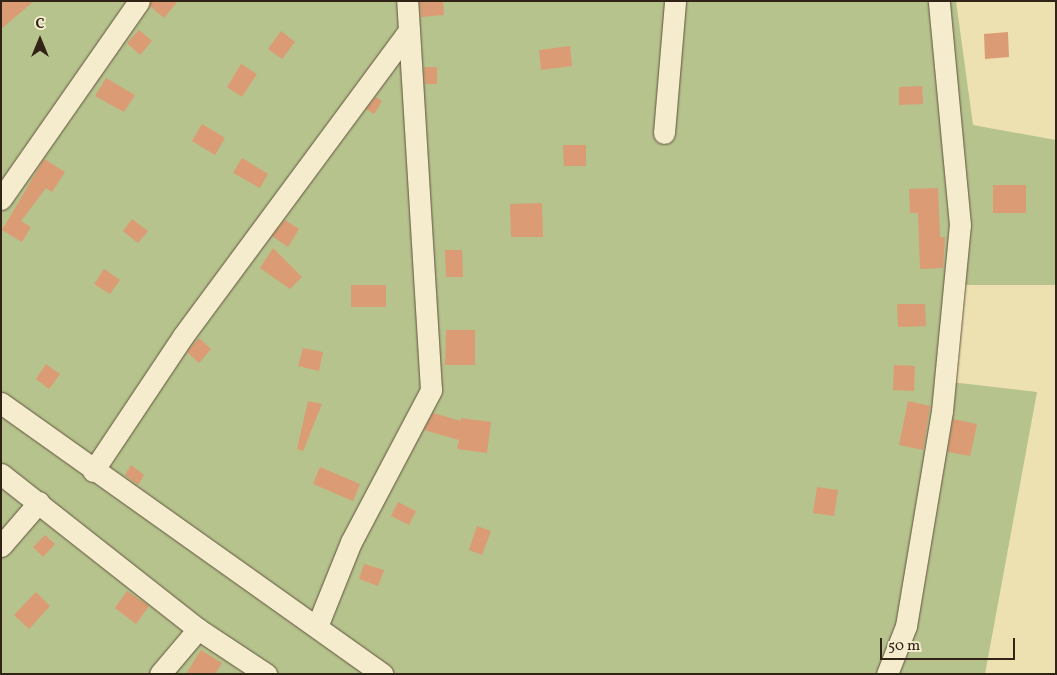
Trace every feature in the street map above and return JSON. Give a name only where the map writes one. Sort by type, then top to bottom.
[{"type":"street","points":[[1,199],[139,1]]},
{"type":"street","points":[[318,624],[351,542],[432,390],[407,1]]},
{"type":"street","points":[[664,133],[675,1]]},
{"type":"street","points":[[887,674],[906,626],[942,411],[960,225],[938,1]]},
{"type":"street","points":[[94,471],[183,336],[409,30]]},
{"type":"street","points":[[1,403],[94,471],[318,624],[383,674]]},
{"type":"street","points":[[1,474],[198,629],[266,674]]},
{"type":"street","points":[[1,546],[39,502]]},
{"type":"street","points":[[160,674],[198,629]]},
{"type":"green space","points":[[1,1],[956,1],[973,125],[1056,140],[1056,285],[962,285],[951,382],[1037,392],[985,674],[1,674]]},
{"type":"building","points":[[1,1],[34,1],[1,29]]},
{"type":"building","points":[[151,1],[178,1],[164,18],[150,6]]},
{"type":"building","points":[[420,1],[443,1],[444,15],[421,17]]},
{"type":"building","points":[[139,30],[152,41],[140,55],[127,43]]},
{"type":"building","points":[[281,31],[295,42],[282,59],[268,49]]},
{"type":"building","points":[[1008,32],[1009,57],[985,59],[984,34]]},
{"type":"building","points":[[570,46],[572,66],[541,70],[539,50]]},
{"type":"building","points":[[241,64],[257,74],[242,97],[227,87]]},
{"type":"building","points":[[424,67],[437,67],[437,84],[425,84]]},
{"type":"building","points":[[106,78],[135,95],[124,112],[95,96]]},
{"type":"building","points":[[922,86],[923,104],[899,105],[899,87]]},
{"type":"building","points":[[376,97],[382,101],[374,114],[366,109]]},
{"type":"building","points":[[202,124],[225,138],[215,155],[192,141]]},
{"type":"building","points":[[563,145],[586,145],[586,166],[564,166]]},
{"type":"building","points":[[242,158],[268,174],[260,188],[233,173]]},
{"type":"building","points":[[44,159],[65,172],[52,192],[46,188],[21,221],[31,227],[22,242],[2,230]]},
{"type":"building","points":[[993,185],[1026,185],[1026,213],[993,213]]},
{"type":"building","points":[[938,188],[940,237],[945,237],[943,268],[920,269],[918,213],[910,213],[909,189]]},
{"type":"building","points":[[542,203],[543,237],[511,237],[510,204]]},
{"type":"building","points":[[132,219],[148,231],[138,243],[123,231]]},
{"type":"building","points":[[285,220],[299,229],[288,247],[272,236]]},
{"type":"building","points":[[273,248],[302,277],[290,289],[260,268]]},
{"type":"building","points":[[445,250],[462,250],[463,277],[446,277]]},
{"type":"building","points":[[104,269],[120,280],[110,294],[94,284]]},
{"type":"building","points":[[351,285],[386,285],[386,307],[351,307]]},
{"type":"building","points":[[897,304],[925,304],[926,326],[898,327]]},
{"type":"building","points":[[446,330],[475,330],[475,365],[445,365]]},
{"type":"building","points":[[199,338],[211,349],[199,363],[187,352]]},
{"type":"building","points":[[303,348],[323,352],[319,371],[298,366]]},
{"type":"building","points":[[46,364],[60,374],[49,389],[36,379]]},
{"type":"building","points":[[894,365],[915,366],[914,391],[893,390]]},
{"type":"building","points":[[308,401],[322,404],[303,451],[297,449]]},
{"type":"building","points":[[908,401],[930,406],[923,450],[899,445]]},
{"type":"building","points":[[433,413],[461,421],[461,418],[491,422],[487,453],[457,449],[459,440],[424,430]]},
{"type":"building","points":[[953,419],[977,424],[970,456],[948,452]]},
{"type":"building","points":[[131,465],[144,475],[138,485],[125,475]]},
{"type":"building","points":[[320,467],[360,484],[353,501],[313,484]]},
{"type":"building","points":[[817,487],[838,490],[834,516],[813,513]]},
{"type":"building","points":[[398,502],[416,511],[409,525],[391,516]]},
{"type":"building","points":[[477,526],[491,531],[482,555],[469,550]]},
{"type":"building","points":[[45,535],[55,544],[43,557],[33,547]]},
{"type":"building","points":[[364,564],[384,570],[378,586],[359,579]]},
{"type":"building","points":[[127,591],[149,606],[136,624],[115,608]]},
{"type":"building","points":[[36,592],[50,606],[29,629],[14,615]]},
{"type":"building","points":[[201,650],[222,663],[215,674],[186,674]]}]
